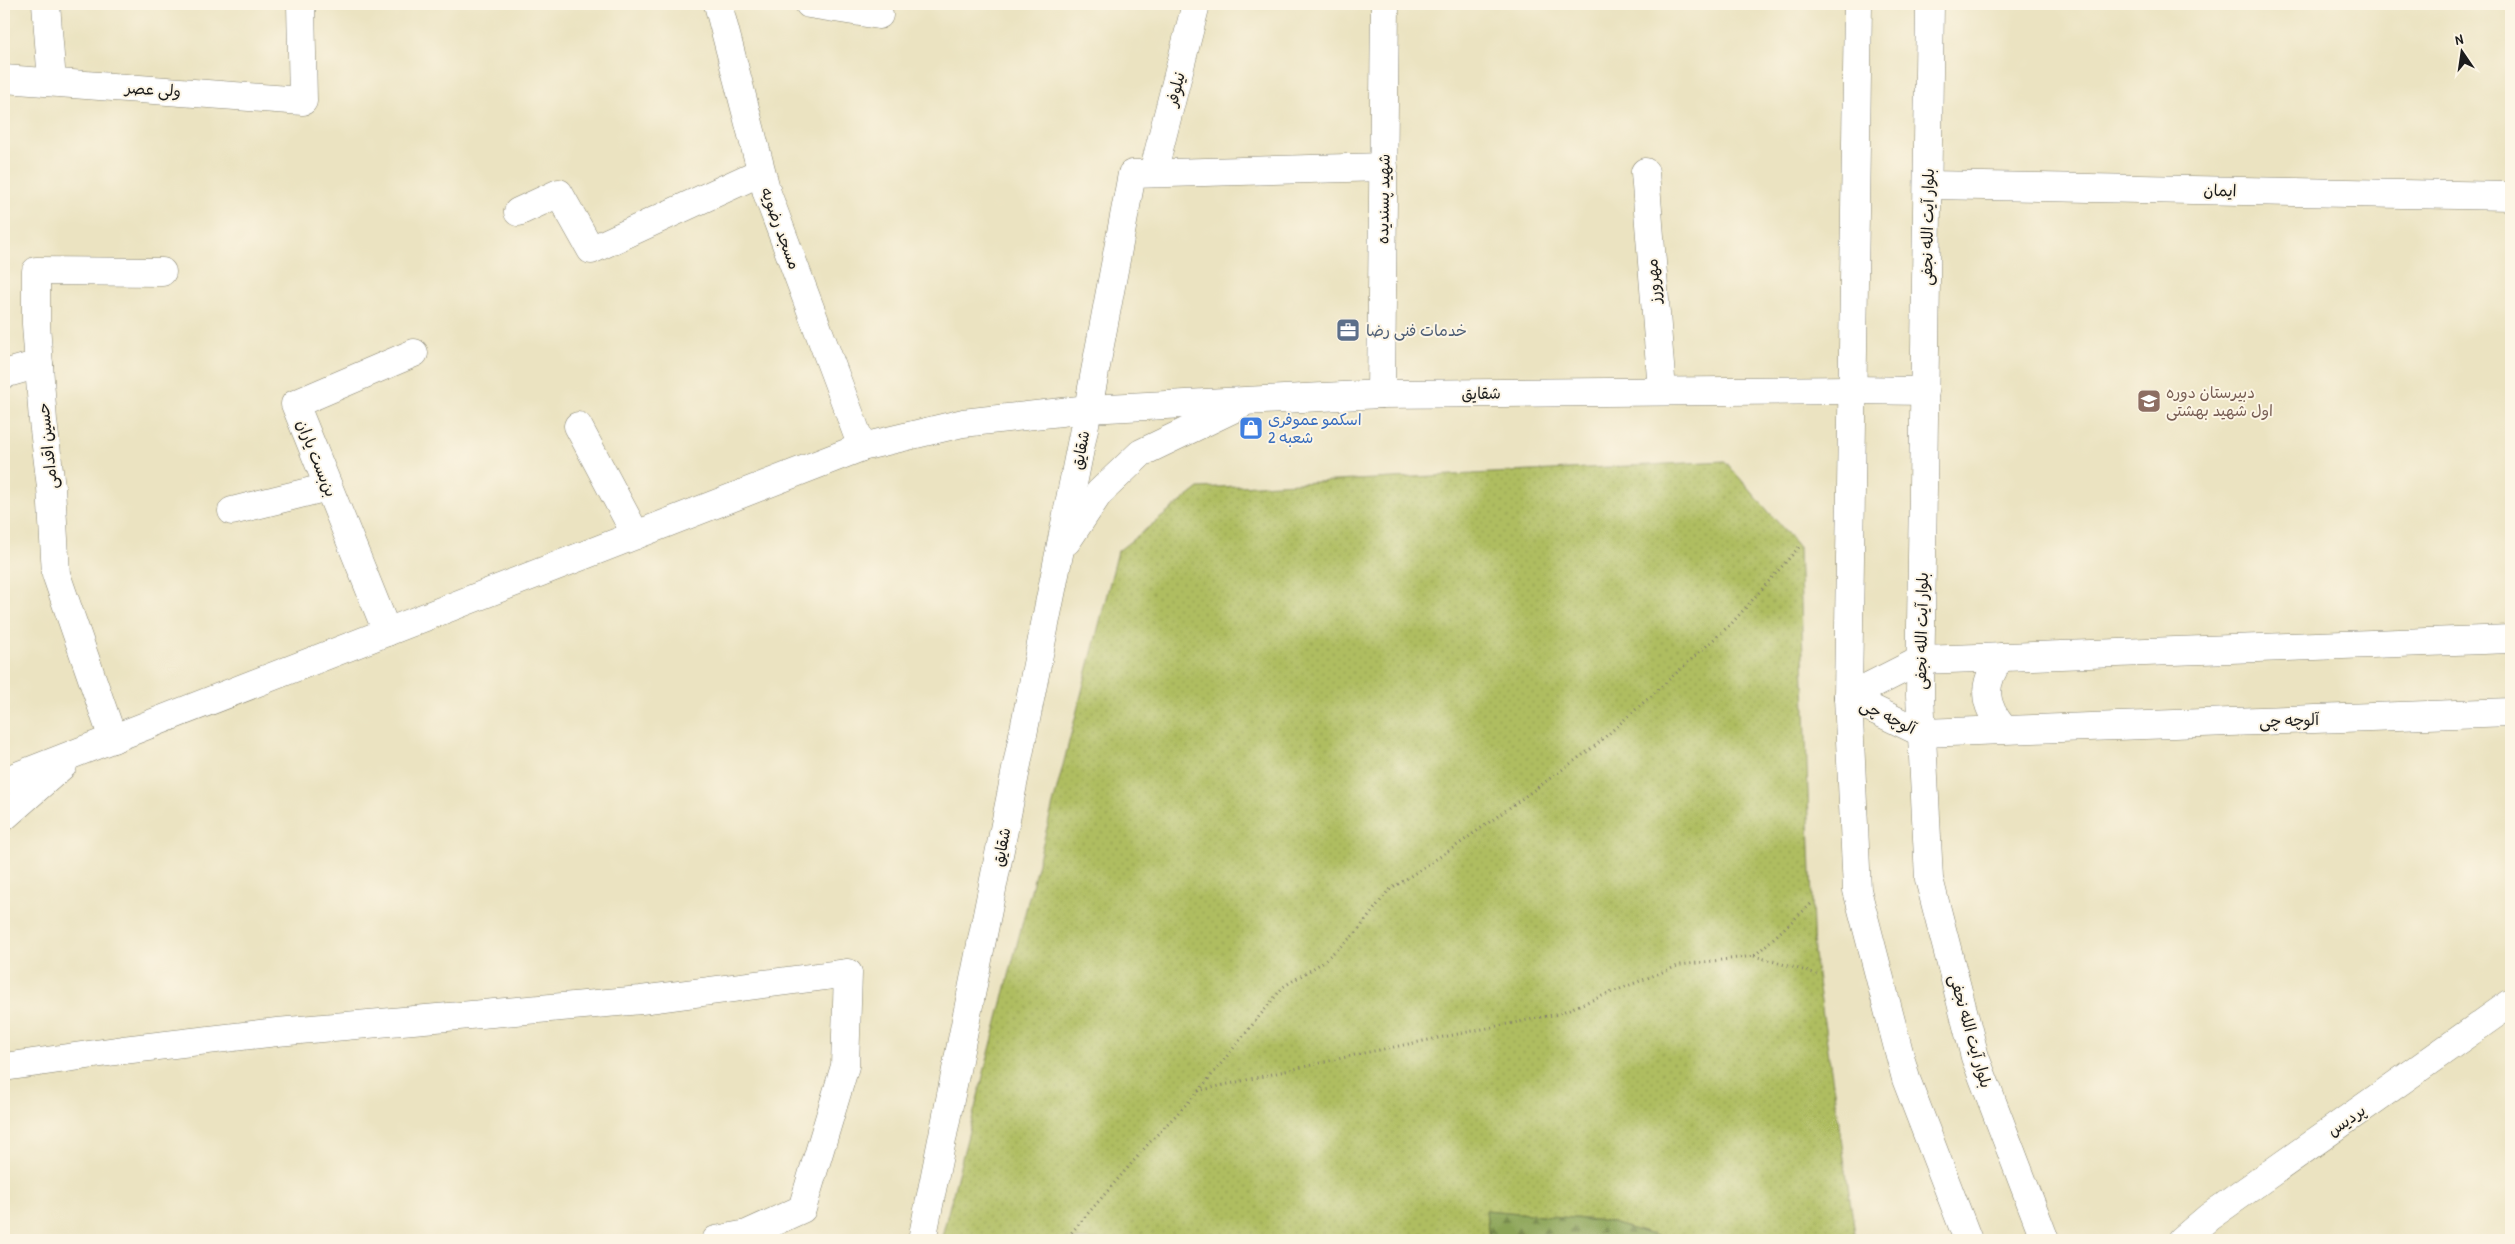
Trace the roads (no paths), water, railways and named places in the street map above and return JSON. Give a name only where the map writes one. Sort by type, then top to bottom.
[{"type":"street","points":[[46,4],[52,82]]},
{"type":"street","name":"ولی عصر","points":[[4,79],[303,101],[301,4]]},
{"type":"street","name":"مسجد رضویه","points":[[718,4],[761,172],[862,447]]},
{"type":"street","points":[[809,4],[879,15]]},
{"type":"street","name":"نیلوفر","points":[[1153,173],[1196,4]]},
{"type":"street","name":"شهید پسندیده","points":[[1382,394],[1385,4]]},
{"type":"street","points":[[1858,4],[1848,697],[1857,890],[1906,1079],[1968,1240]]},
{"type":"street","name":"بلوار آیت الله نجفی","points":[[1930,4],[1921,660],[1922,733],[1929,879],[1975,1057],[2045,1240]]},
{"type":"street","points":[[4,781],[862,447],[963,423],[1088,409],[1132,174],[1384,167]]},
{"type":"street","points":[[518,212],[559,193],[591,250],[761,172]]},
{"type":"street","name":"مهرورز","points":[[1645,172],[1662,392]]},
{"type":"street","name":"ایمان","points":[[1928,185],[2511,196]]},
{"type":"street","name":"حسین اقدامی","points":[[113,739],[56,574],[51,487],[39,364],[36,270],[162,272]]},
{"type":"street","name":"بن‌بست یاران","points":[[388,632],[295,404],[414,353]]},
{"type":"street","points":[[4,374],[39,364]]},
{"type":"street","name":"شقایق","points":[[922,1240],[1088,409],[1382,394],[1925,391]]},
{"type":"street","points":[[1060,550],[1099,493],[1141,453],[1251,400]]},
{"type":"street","points":[[578,426],[636,535]]},
{"type":"street","points":[[232,511],[328,487]]},
{"type":"street","name":"آلوچه چی","points":[[1848,697],[1921,660],[2511,639]]},
{"type":"street","points":[[2001,657],[1992,671],[1987,686],[1988,702],[1993,717],[2004,730]]},
{"type":"street","name":"آلوچه چی","points":[[1848,697],[1922,733],[2511,712]]},
{"type":"street","points":[[4,817],[76,753]]},
{"type":"street","points":[[4,1067],[122,1050],[278,1032],[641,1000],[848,973],[845,1066],[802,1209],[747,1234],[716,1240]]},
{"type":"street","name":"پردیس","points":[[2182,1240],[2209,1217],[2511,1003]]},
{"type":"place","name":"خدمات فنی رضا","points":[[1348,330]]},
{"type":"place","name":"دبیرستان دوره اول شهید بهشتی","points":[[2149,401]]},
{"type":"place","name":"اسکمو عموفری شعبه 2","points":[[1251,428]]}]
